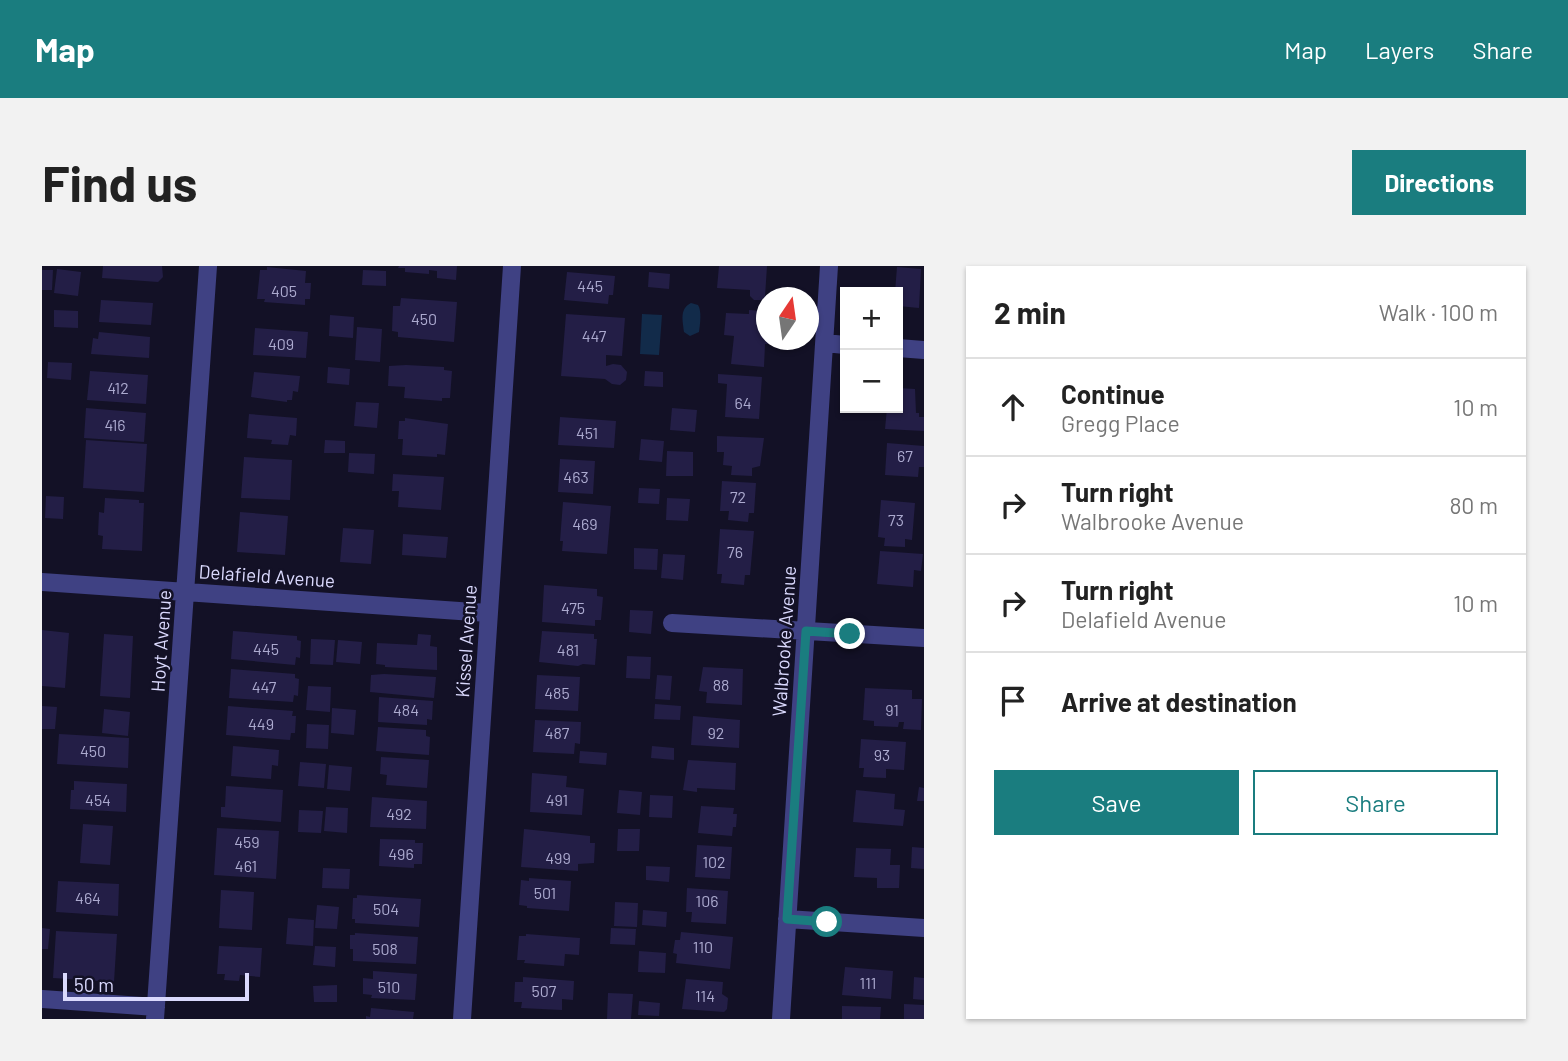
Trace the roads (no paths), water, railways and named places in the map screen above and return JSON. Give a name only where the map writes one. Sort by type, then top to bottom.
[{"type":"street","name":"Hoyt Avenue","points":[[155,1013],[208,266]]},
{"type":"street","name":"Kissel Avenue","points":[[463,1019],[512,266]]},
{"type":"street","name":"Walbrooke Avenue","points":[[781,1019],[829,266]]},
{"type":"street","points":[[825,343],[840,344]]},
{"type":"street","points":[[903,348],[924,350]]},
{"type":"street","name":"Delafield Avenue","points":[[42,582],[488,613]]},
{"type":"street","points":[[672,623],[924,638]]},
{"type":"street","points":[[787,919],[924,928]]},
{"type":"street","points":[[42,999],[155,1013]]},
{"type":"water","points":[[691,303],[698,305],[700,318],[699,332],[690,336],[684,332],[683,316]]},
{"type":"water","points":[[642,314],[662,315],[659,355],[640,354]]}]
